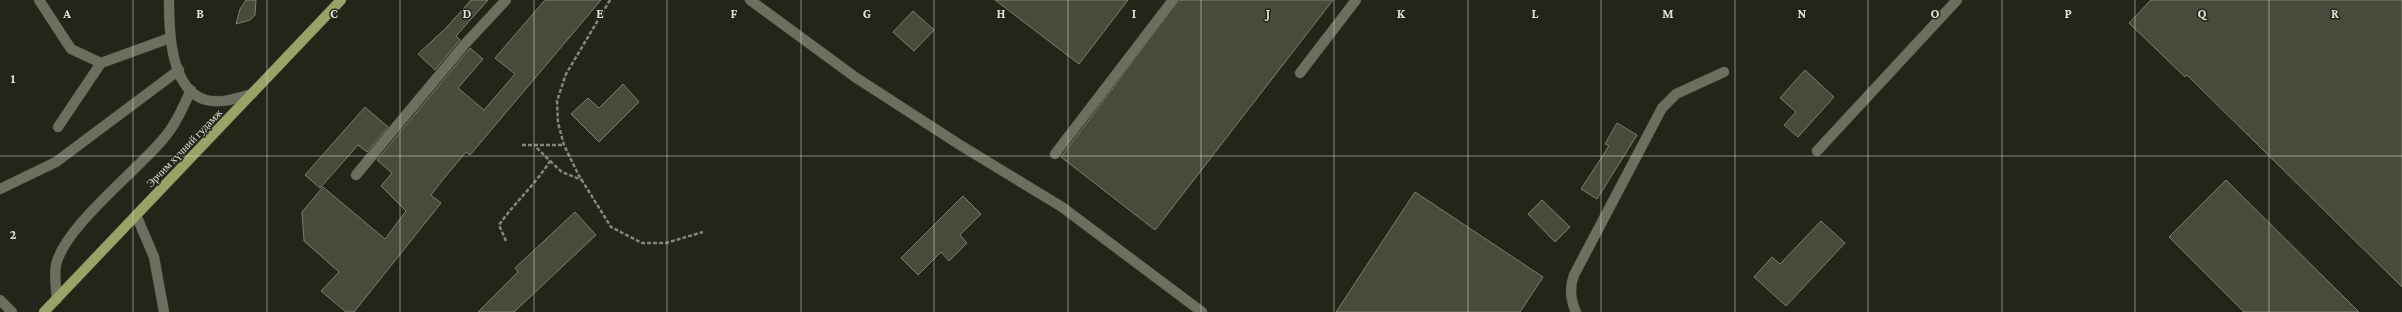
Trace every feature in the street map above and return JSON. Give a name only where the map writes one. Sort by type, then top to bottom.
[{"type":"main road","name":"Эрчим хүчний гудамж","points":[[44,312],[341,0]]},
{"type":"street","points":[[39,0],[71,49],[101,63]]},
{"type":"street","points":[[169,0],[170,38],[179,70],[191,90],[206,100],[218,101],[252,94]]},
{"type":"street","points":[[356,175],[465,44],[506,0]]},
{"type":"street","points":[[750,0],[855,77],[960,145],[1062,207],[1202,312]]},
{"type":"street","points":[[1055,154],[1173,0]]},
{"type":"street","points":[[1300,73],[1356,0]]},
{"type":"street","points":[[1817,151],[1956,0]]},
{"type":"street","points":[[58,127],[101,63],[170,38]]},
{"type":"street","points":[[0,189],[56,162],[179,70]]},
{"type":"street","points":[[1576,312],[1570,299],[1570,284],[1574,274],[1662,108],[1676,94],[1724,72]]},
{"type":"street","points":[[57,299],[56,266],[73,234],[105,197],[164,138],[176,121],[191,90]]},
{"type":"street","points":[[136,215],[154,256],[164,312]]},
{"type":"street","points":[[0,300],[12,312]]},
{"type":"path","points":[[610,0],[566,74],[557,101],[558,123],[564,145],[582,180],[611,227],[642,243],[666,243],[703,232]]},
{"type":"path","points":[[522,145],[564,145]]},
{"type":"path","points":[[535,146],[562,172],[582,180]]},
{"type":"path","points":[[506,241],[498,225],[508,211],[528,192],[550,161]]},
{"type":"building","points":[[246,0],[256,0],[255,15],[250,20],[236,24],[240,9]]},
{"type":"building","points":[[471,0],[488,0],[456,36],[460,40],[435,70],[418,54],[447,27]]},
{"type":"building","points":[[545,0],[601,0],[470,155],[466,152],[445,177],[431,195],[441,203],[354,312],[346,312],[321,291],[339,272],[304,241],[302,212],[323,187],[385,239],[406,211],[381,186],[392,173],[377,160],[470,48],[483,59],[458,88],[484,110],[515,74],[495,58]]},
{"type":"building","points":[[995,0],[1128,0],[1079,64]]},
{"type":"building","points":[[1179,0],[1333,0],[1155,230],[1061,157]]},
{"type":"building","points":[[2151,0],[2402,0],[2402,287],[2187,75],[2185,77],[2129,23]]},
{"type":"building","points":[[913,11],[934,30],[914,51],[893,32]]},
{"type":"building","points":[[1805,70],[1834,97],[1798,137],[1784,125],[1796,112],[1780,98]]},
{"type":"building","points":[[623,84],[639,102],[599,142],[571,114],[588,98],[599,108]]},
{"type":"building","points":[[365,107],[388,127],[367,152],[358,145],[320,188],[305,175]]},
{"type":"building","points":[[1617,123],[1637,135],[1597,199],[1581,189],[1609,146],[1605,144]]},
{"type":"building","points":[[2226,180],[2359,312],[2244,312],[2169,237]]},
{"type":"building","points":[[1415,192],[1543,277],[1520,312],[1336,312]]},
{"type":"building","points":[[963,196],[981,214],[960,235],[967,243],[949,261],[941,252],[918,275],[901,258]]},
{"type":"building","points":[[1542,200],[1570,227],[1555,242],[1528,214]]},
{"type":"building","points":[[575,212],[596,235],[514,312],[478,312],[518,272],[515,268]]},
{"type":"building","points":[[1821,221],[1845,243],[1786,306],[1754,277],[1772,257],[1780,264]]}]
